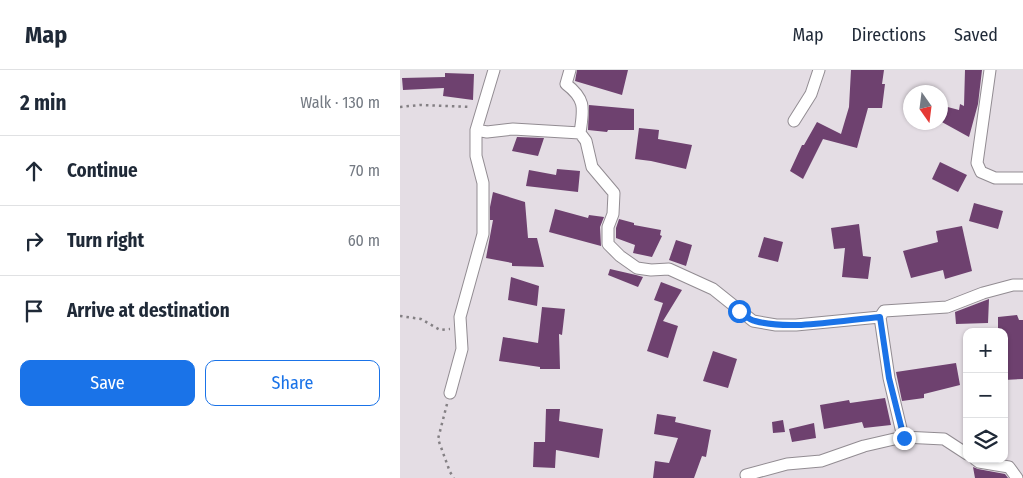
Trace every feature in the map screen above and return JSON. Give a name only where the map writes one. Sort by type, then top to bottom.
[{"type":"street","points":[[450,393],[462,349],[460,317],[483,234],[484,183],[476,156],[476,130],[494,70]]},
{"type":"street","points":[[570,70],[566,84],[581,99],[583,109],[580,133],[586,141],[592,167],[614,193],[613,214],[608,227],[608,244],[620,256],[637,268],[651,270],[669,269],[713,289],[753,321],[776,325],[796,325],[880,317]]},
{"type":"street","points":[[794,121],[811,94],[819,70]]},
{"type":"street","points":[[990,70],[977,163],[981,172],[995,178],[1023,178]]},
{"type":"street","points":[[476,130],[487,132],[514,129],[580,133]]},
{"type":"street","points":[[904,438],[889,378],[880,317],[884,311],[947,307],[983,292],[1013,285],[1023,285]]},
{"type":"street","points":[[746,475],[787,464],[821,461],[864,446],[904,438],[944,439],[963,451]]},
{"type":"street","points":[[985,463],[1009,467],[1017,478]]},
{"type":"path","points":[[400,107],[420,105],[483,108]]},
{"type":"path","points":[[400,316],[421,319],[440,330],[449,330],[460,323]]},
{"type":"path","points":[[450,393],[438,439],[454,478]]},
{"type":"building","points":[[577,70],[628,70],[622,95],[575,81]]},
{"type":"building","points":[[851,70],[884,70],[882,84],[885,84],[882,108],[868,108],[857,148],[823,139],[803,179],[790,171],[802,145],[804,145],[817,122],[841,134],[849,107]]},
{"type":"building","points":[[965,70],[982,70],[978,104],[969,137],[948,125],[948,107],[959,110],[960,104],[964,106]]},
{"type":"building","points":[[445,73],[474,74],[473,100],[443,96],[444,88],[403,90],[402,78],[445,77]]},
{"type":"building","points":[[589,105],[634,109],[634,130],[608,130],[607,132],[588,130]]},
{"type":"building","points":[[639,128],[659,130],[658,139],[692,145],[686,169],[635,159]]},
{"type":"building","points":[[517,137],[544,138],[538,156],[512,151]]},
{"type":"building","points":[[940,162],[967,175],[958,192],[932,179]]},
{"type":"building","points":[[557,169],[580,171],[578,192],[526,186],[529,170],[556,175]]},
{"type":"building","points":[[493,192],[525,202],[528,238],[537,238],[544,267],[512,266],[512,263],[486,258],[493,220],[490,220],[490,207]]},
{"type":"building","points":[[974,203],[1003,211],[998,229],[969,221]]},
{"type":"building","points":[[555,209],[588,218],[589,215],[604,217],[600,227],[601,246],[549,232]]},
{"type":"building","points":[[619,219],[634,223],[634,225],[661,230],[660,235],[662,236],[652,257],[633,253],[635,245],[616,238],[616,228]]},
{"type":"building","points":[[859,224],[863,256],[871,257],[868,279],[842,277],[845,248],[834,249],[831,228]]},
{"type":"building","points":[[962,226],[972,271],[945,279],[943,270],[911,278],[903,251],[938,242],[936,231]]},
{"type":"building","points":[[764,237],[783,242],[778,262],[758,257]]},
{"type":"building","points":[[676,240],[692,245],[686,266],[669,260]]},
{"type":"building","points":[[610,269],[643,277],[638,287],[608,275]]},
{"type":"building","points":[[511,277],[539,286],[537,306],[508,300]]},
{"type":"building","points":[[661,282],[682,290],[663,321],[678,326],[668,358],[647,351],[663,303],[654,300]]},
{"type":"building","points":[[989,299],[988,323],[956,324],[955,312]]},
{"type":"building","points":[[542,307],[565,309],[562,335],[559,334],[560,369],[540,369],[540,367],[499,361],[503,337],[538,343]]},
{"type":"building","points":[[1017,315],[1019,320],[1023,320],[1023,379],[1008,380],[1008,328],[998,328],[998,317]]},
{"type":"building","points":[[713,351],[737,359],[728,388],[703,381]]},
{"type":"building","points":[[956,363],[960,385],[924,394],[924,398],[902,401],[896,372]]},
{"type":"building","points":[[885,398],[891,425],[864,428],[862,422],[824,429],[820,405],[849,400],[850,403]]},
{"type":"building","points":[[546,409],[560,409],[559,421],[603,429],[599,458],[556,450],[555,468],[533,467],[534,442],[545,442]]},
{"type":"building","points":[[657,414],[676,417],[675,422],[711,430],[706,457],[702,456],[694,478],[653,478],[655,461],[669,463],[678,438],[654,434]]},
{"type":"building","points":[[783,420],[785,432],[773,433],[772,422]]},
{"type":"building","points":[[814,423],[816,438],[792,442],[789,429]]},
{"type":"building","points":[[973,467],[1005,474],[1008,478],[975,478]]},
{"type":"route","points":[[739,311],[753,321],[776,325],[796,325],[880,317],[889,378],[904,438]]}]
